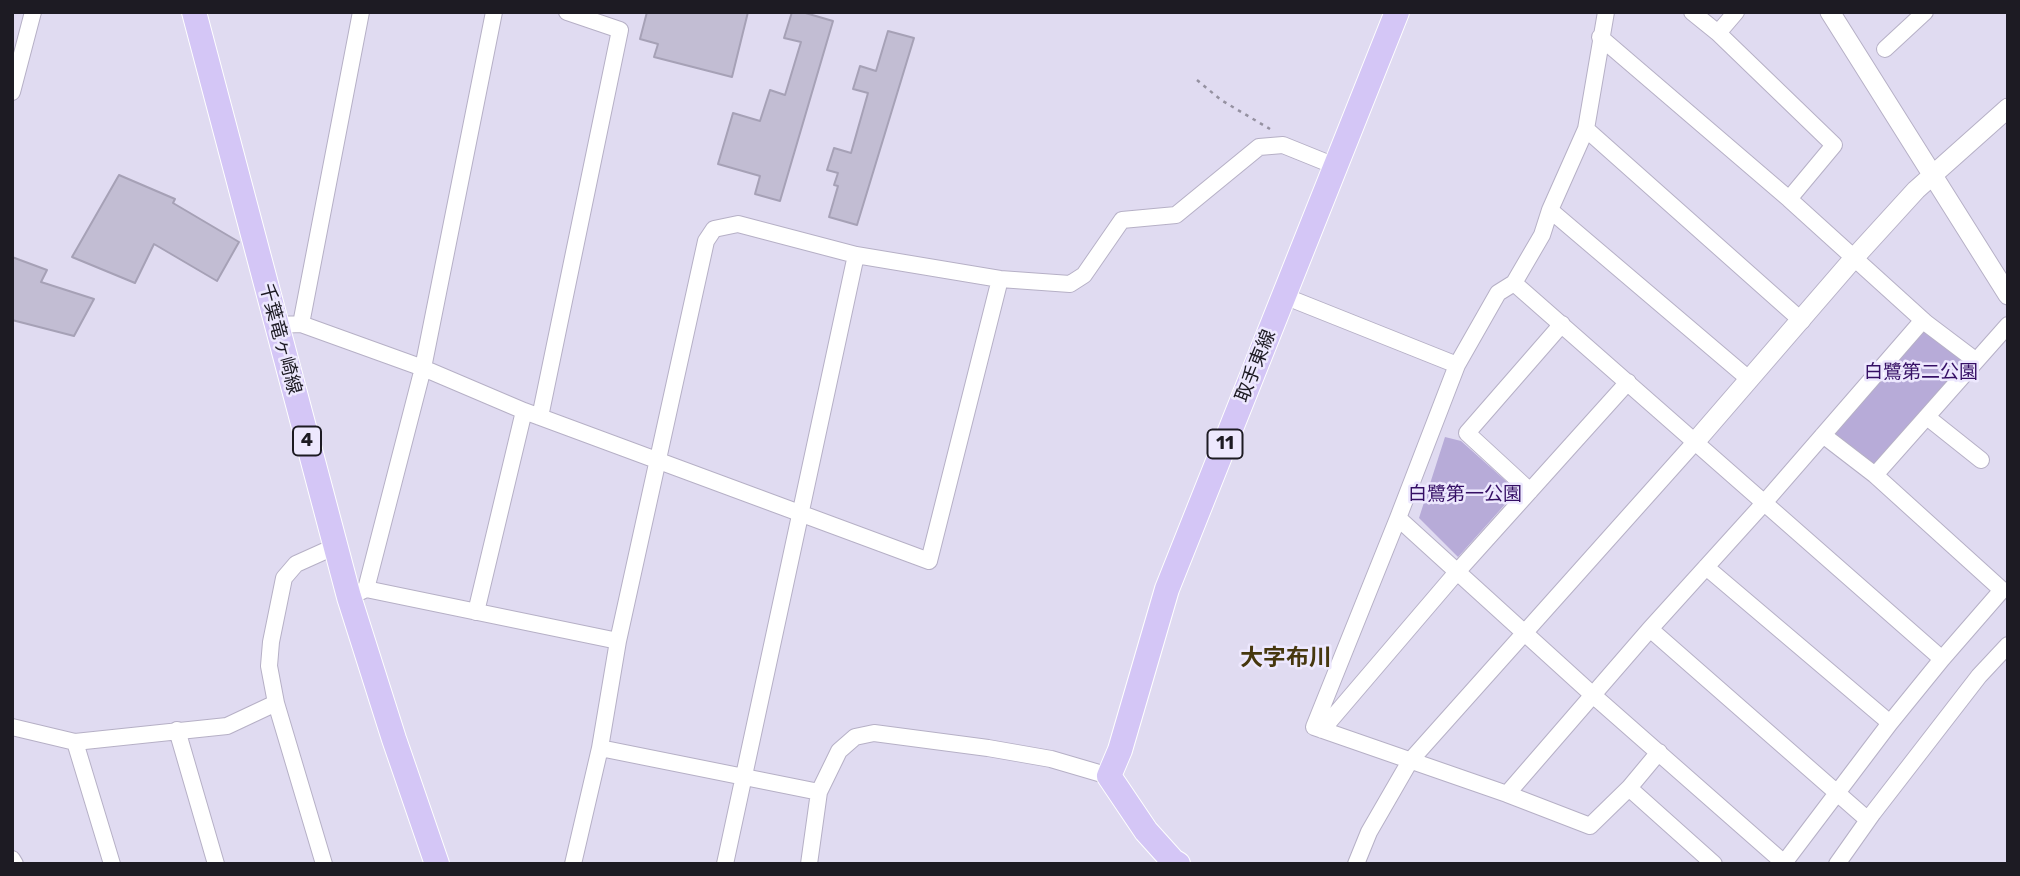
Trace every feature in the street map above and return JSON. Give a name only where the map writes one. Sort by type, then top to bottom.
[{"type":"main road","name":"千葉竜ヶ崎線","points":[[194,12],[289,324],[336,546],[358,593],[394,739],[437,864]]},
{"type":"main road","name":"取手東線","points":[[1108,776],[1120,750],[1167,589],[1397,12]]},
{"type":"main road","points":[[1108,776],[1146,831],[1174,863]]},
{"type":"street","points":[[12,92],[33,12]]},
{"type":"street","points":[[362,12],[289,324],[423,368],[524,411],[929,561],[1000,279]]},
{"type":"street","points":[[494,12],[423,368],[358,593],[476,612],[618,641]]},
{"type":"street","points":[[540,417],[620,30],[567,12]]},
{"type":"street","points":[[1606,12],[1586,129],[1550,210],[1542,235],[1514,283],[1498,293],[1457,365],[1314,727],[1590,826],[1629,788],[1659,752]]},
{"type":"street","points":[[1692,12],[1718,33],[1834,145],[1789,199]]},
{"type":"street","points":[[1718,33],[1736,12]]},
{"type":"street","points":[[1830,12],[2008,295]]},
{"type":"street","points":[[1885,49],[1926,12]]},
{"type":"street","points":[[1600,37],[1789,199],[1923,320],[1975,360]]},
{"type":"street","points":[[1356,864],[1369,832],[1410,761],[1696,442],[1854,258],[1931,175],[2008,108]]},
{"type":"street","points":[[1586,129],[1802,320]]},
{"type":"street","points":[[573,864],[600,748],[618,641],[706,242],[714,229],[738,224],[856,255],[1000,279],[1070,284],[1084,275],[1122,220],[1176,215],[1259,147],[1283,145],[1335,166]]},
{"type":"street","points":[[1550,210],[1749,380]]},
{"type":"street","points":[[725,864],[856,255]]},
{"type":"street","points":[[1514,283],[1942,659]]},
{"type":"street","points":[[1284,296],[1457,365]]},
{"type":"street","points":[[1507,794],[1923,320]]},
{"type":"street","points":[[1530,491],[1467,433],[1562,324]]},
{"type":"street","points":[[1875,475],[2008,325]]},
{"type":"street","points":[[1322,730],[1457,572],[1628,382]]},
{"type":"street","points":[[476,612],[524,411]]},
{"type":"street","points":[[1927,417],[1981,460]]},
{"type":"street","points":[[1398,518],[1784,864],[1890,723],[2002,590],[1875,475],[1823,435]]},
{"type":"street","points":[[324,864],[276,704],[269,666],[280,588],[290,569],[336,546]]},
{"type":"street","points":[[1706,567],[1890,723]]},
{"type":"street","points":[[1650,629],[1868,820]]},
{"type":"street","points":[[1837,864],[1979,676],[2008,645]]},
{"type":"street","points":[[12,727],[75,742],[227,726],[276,704]]},
{"type":"street","points":[[177,730],[216,864]]},
{"type":"street","points":[[809,864],[819,792],[839,751],[855,737],[874,733],[1051,759],[1108,776]]},
{"type":"street","points":[[75,742],[112,864]]},
{"type":"street","points":[[600,748],[819,792]]},
{"type":"street","points":[[1629,788],[1714,864]]},
{"type":"street","points":[[12,859],[15,864]]},
{"type":"path","points":[[1197,80],[1221,100],[1276,133]]},
{"type":"green space","name":"白鷺第二公園","points":[[1926,323],[1968,365],[1874,469],[1829,434]]},
{"type":"green space","name":"白鷺第一公園","points":[[1445,437],[1461,441],[1517,491],[1458,557],[1419,518]]},
{"type":"building","points":[[647,12],[748,12],[732,77],[654,57],[658,44],[640,39]]},
{"type":"building","points":[[792,12],[802,12],[833,21],[780,201],[755,194],[760,176],[718,164],[733,113],[760,121],[770,90],[785,95],[801,42],[784,38]]},
{"type":"building","points":[[888,31],[914,38],[857,225],[829,217],[838,186],[834,185],[838,173],[827,170],[834,148],[851,153],[868,93],[853,89],[860,66],[876,71]]},
{"type":"building","points":[[119,175],[175,199],[173,203],[239,242],[217,281],[154,244],[135,283],[72,257]]},
{"type":"building","points":[[12,257],[47,270],[41,282],[94,299],[74,336],[12,320]]},
{"type":"district","name":"大字布川","points":[[1286,658]]}]
